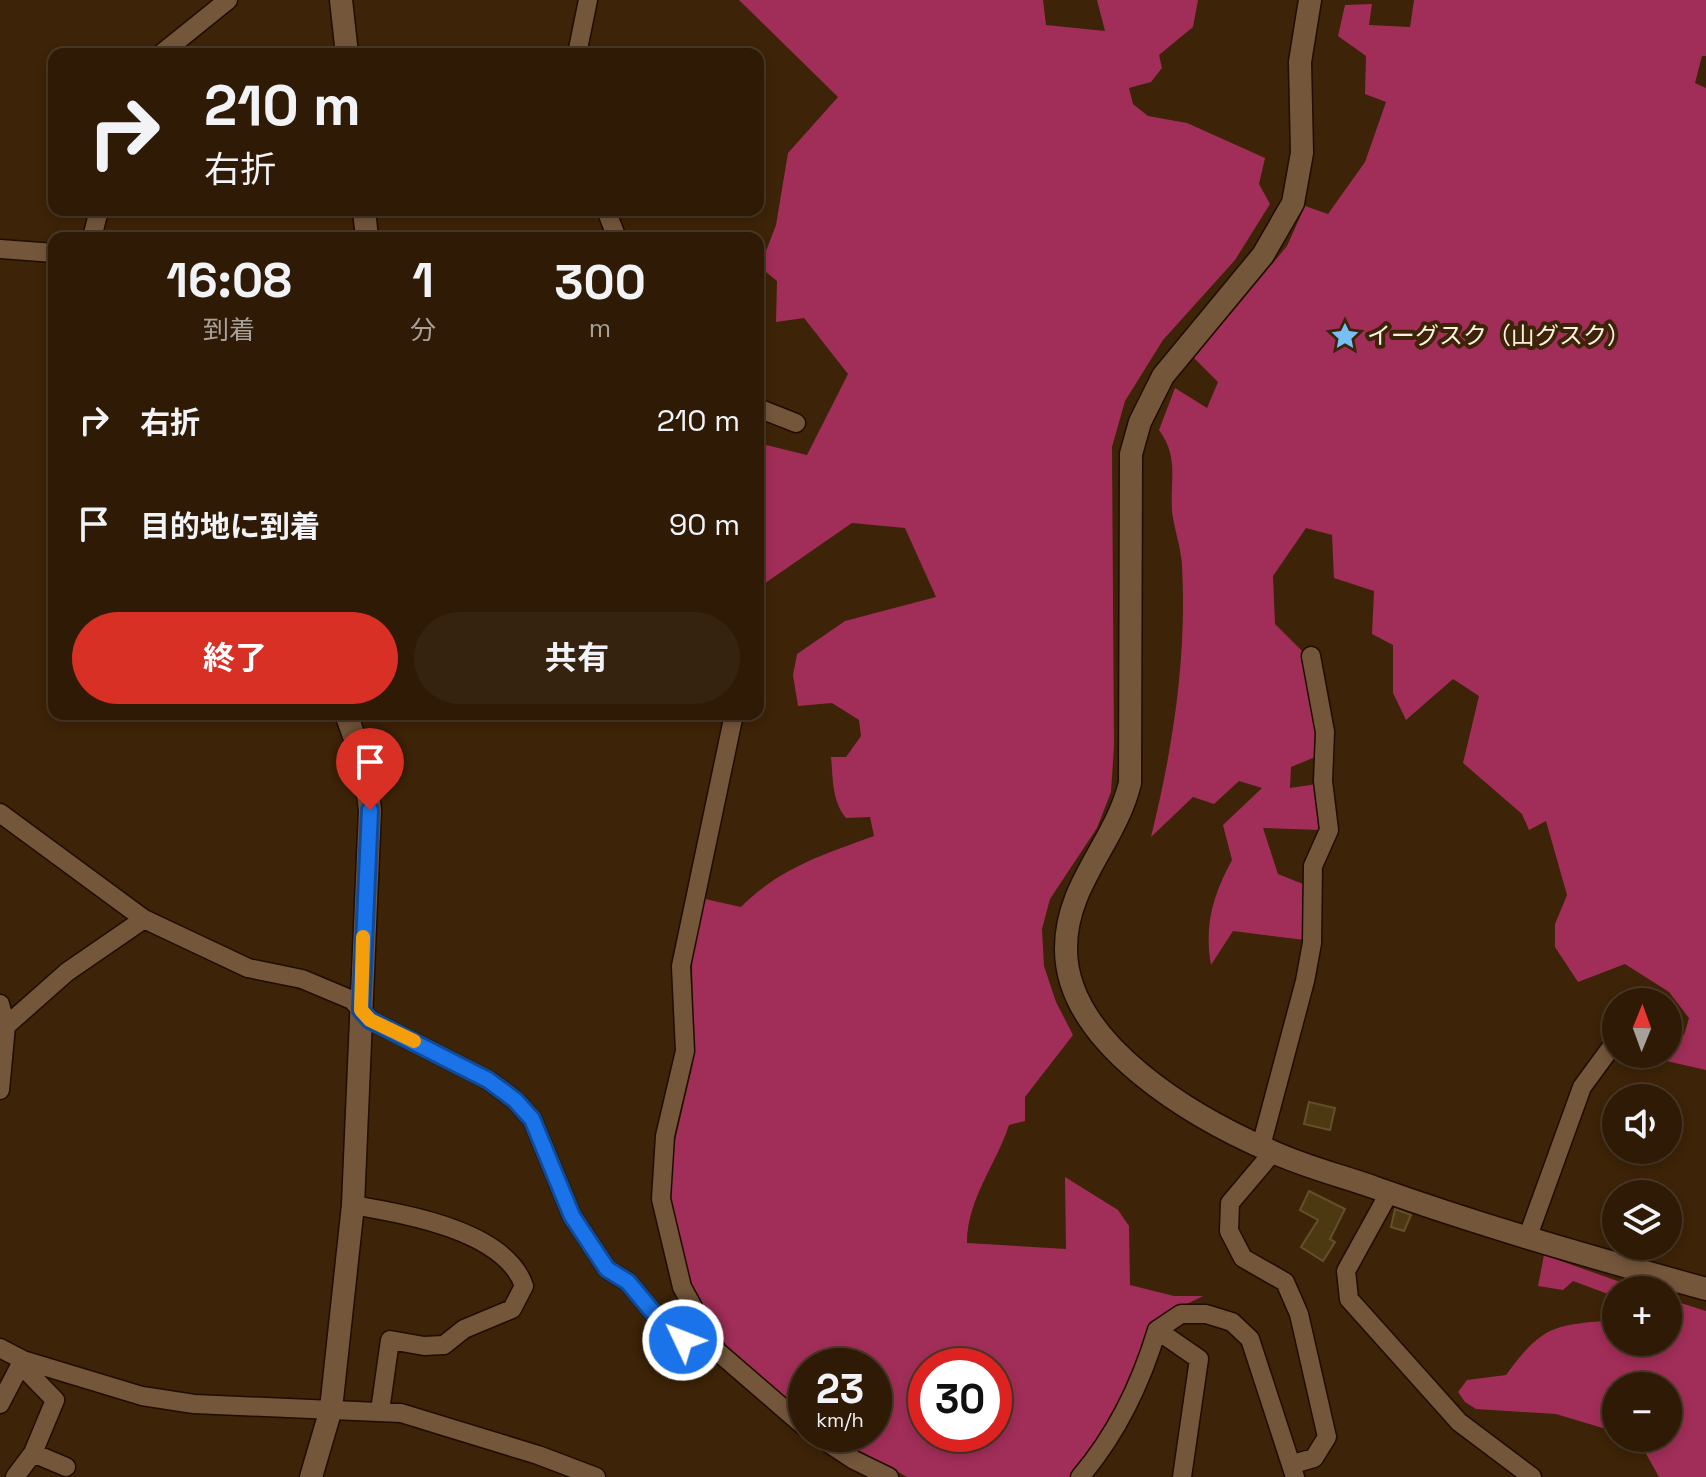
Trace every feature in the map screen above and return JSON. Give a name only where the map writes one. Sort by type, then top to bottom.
[{"type":"street","points":[[168,48],[228,0]]},
{"type":"street","points":[[341,0],[346,48]]},
{"type":"street","points":[[578,48],[588,0]]},
{"type":"street","points":[[1310,0],[1300,62],[1302,153],[1293,203],[1263,255],[1163,376],[1140,422],[1131,454],[1130,783],[1124,808],[1079,886],[1068,915],[1066,953],[1074,995],[1109,1045],[1131,1066],[1195,1111],[1267,1149],[1527,1239],[1706,1289]]},
{"type":"street","points":[[0,249],[48,253]]},
{"type":"street","points":[[764,410],[796,423]]},
{"type":"street","points":[[1080,1477],[1110,1439],[1147,1364],[1157,1330],[1181,1314],[1206,1314],[1232,1322],[1250,1339],[1294,1470],[1314,1458],[1327,1437],[1299,1314],[1285,1282],[1243,1258],[1229,1231],[1230,1203],[1267,1149],[1312,943],[1313,866],[1329,830],[1323,781],[1325,732],[1311,656]]},
{"type":"street","points":[[311,1477],[331,1409],[353,1205],[370,810],[364,764],[348,720]]},
{"type":"street","points":[[733,720],[681,966],[685,1051],[660,1170],[661,1199],[682,1287],[717,1351],[788,1412]]},
{"type":"street","points":[[0,813],[144,919],[248,968],[302,979],[352,1000],[370,1020],[477,1074],[515,1100],[538,1131],[572,1216],[607,1269],[628,1282],[662,1323],[683,1340],[717,1351]]},
{"type":"street","points":[[6,1026],[67,972],[144,919]]},
{"type":"street","points":[[0,1004],[6,1026],[0,1090]]},
{"type":"street","points":[[1527,1239],[1582,1087],[1602,1060]]},
{"type":"street","points":[[1389,1193],[1346,1271],[1349,1299],[1459,1422],[1532,1477]]},
{"type":"street","points":[[353,1205],[424,1219],[458,1231],[513,1265],[524,1286],[512,1309],[464,1329],[444,1345],[424,1346],[390,1340],[380,1411]]},
{"type":"street","points":[[1157,1330],[1199,1359],[1182,1477]]},
{"type":"street","points":[[0,1348],[22,1362],[55,1400],[33,1453],[15,1477]]},
{"type":"street","points":[[22,1362],[142,1396],[194,1404],[380,1411],[429,1421],[576,1467],[596,1477]]},
{"type":"street","points":[[0,1404],[22,1362]]},
{"type":"street","points":[[842,1452],[889,1477]]},
{"type":"street","points":[[33,1453],[66,1467]]},
{"type":"shaded area","points":[[739,0],[1043,0],[1046,25],[1105,31],[1097,0],[1198,0],[1193,27],[1159,55],[1162,68],[1151,82],[1129,88],[1133,104],[1148,116],[1187,123],[1265,158],[1259,184],[1270,204],[1235,260],[1163,340],[1125,401],[1112,447],[1114,746],[1111,792],[1097,828],[1050,899],[1042,929],[1044,966],[1056,1002],[1073,1035],[1025,1097],[1025,1121],[1009,1125],[977,1197],[968,1227],[967,1243],[1066,1249],[1065,1177],[1118,1210],[1129,1226],[1130,1285],[1174,1296],[1203,1296],[1149,1323],[1137,1365],[1120,1405],[1098,1443],[1071,1477],[907,1477],[862,1452],[892,1452],[892,1348],[788,1348],[788,1403],[727,1347],[690,1285],[671,1208],[672,1153],[693,1063],[692,949],[705,899],[741,907],[770,882],[786,873],[820,856],[874,836],[870,817],[846,818],[838,804],[833,781],[831,757],[846,757],[861,736],[859,720],[832,703],[798,706],[793,675],[797,654],[845,621],[936,597],[905,528],[852,523],[764,584],[764,444],[807,455],[848,374],[804,318],[776,322],[777,281],[764,270],[764,256],[776,225],[788,153],[838,97]]},
{"type":"shaded area","points":[[1414,0],[1706,0],[1706,56],[1702,56],[1695,83],[1706,88],[1706,1070],[1682,1065],[1682,1035],[1689,1018],[1682,1009],[1682,988],[1663,988],[1625,964],[1578,982],[1555,947],[1555,924],[1567,895],[1546,821],[1529,830],[1522,814],[1463,763],[1479,696],[1453,679],[1406,720],[1393,693],[1393,645],[1372,634],[1374,591],[1334,578],[1332,535],[1306,528],[1273,576],[1275,624],[1305,654],[1320,755],[1291,767],[1290,788],[1317,784],[1321,830],[1263,828],[1278,874],[1308,886],[1305,940],[1233,931],[1211,965],[1209,937],[1212,911],[1232,860],[1223,825],[1262,788],[1239,781],[1214,804],[1193,797],[1151,837],[1177,702],[1183,600],[1182,565],[1172,511],[1171,459],[1159,430],[1175,388],[1207,408],[1218,382],[1194,358],[1287,246],[1305,206],[1328,214],[1365,162],[1386,102],[1365,94],[1366,56],[1338,36],[1345,5],[1372,4],[1369,25],[1410,27]]},
{"type":"shaded area","points":[[1544,1255],[1603,1276],[1602,1292],[1573,1281],[1563,1290],[1538,1286]]},
{"type":"shaded area","points":[[1682,1303],[1706,1311],[1706,1477],[1659,1477],[1645,1452],[1682,1452],[1682,1372],[1602,1372],[1602,1428],[1556,1414],[1476,1409],[1465,1402],[1458,1392],[1467,1380],[1506,1375],[1541,1337],[1552,1330],[1602,1321],[1602,1356],[1682,1356]]},
{"type":"building","points":[[1309,1102],[1335,1108],[1330,1130],[1304,1124]]},
{"type":"building","points":[[1309,1191],[1345,1209],[1330,1239],[1335,1242],[1323,1261],[1301,1247],[1318,1220],[1300,1210]]},
{"type":"building","points":[[1395,1209],[1411,1215],[1404,1231],[1391,1227]]},
{"type":"slow traffic","points":[[363,937],[361,1010],[370,1020],[414,1041]]},
{"type":"place","name":"イーグスク（山グスク）","points":[[1345,336]]},
{"type":"route","points":[[370,810],[361,1010],[370,1020],[488,1080],[515,1100],[532,1119],[572,1216],[607,1269],[628,1282],[662,1323],[683,1340]]}]
